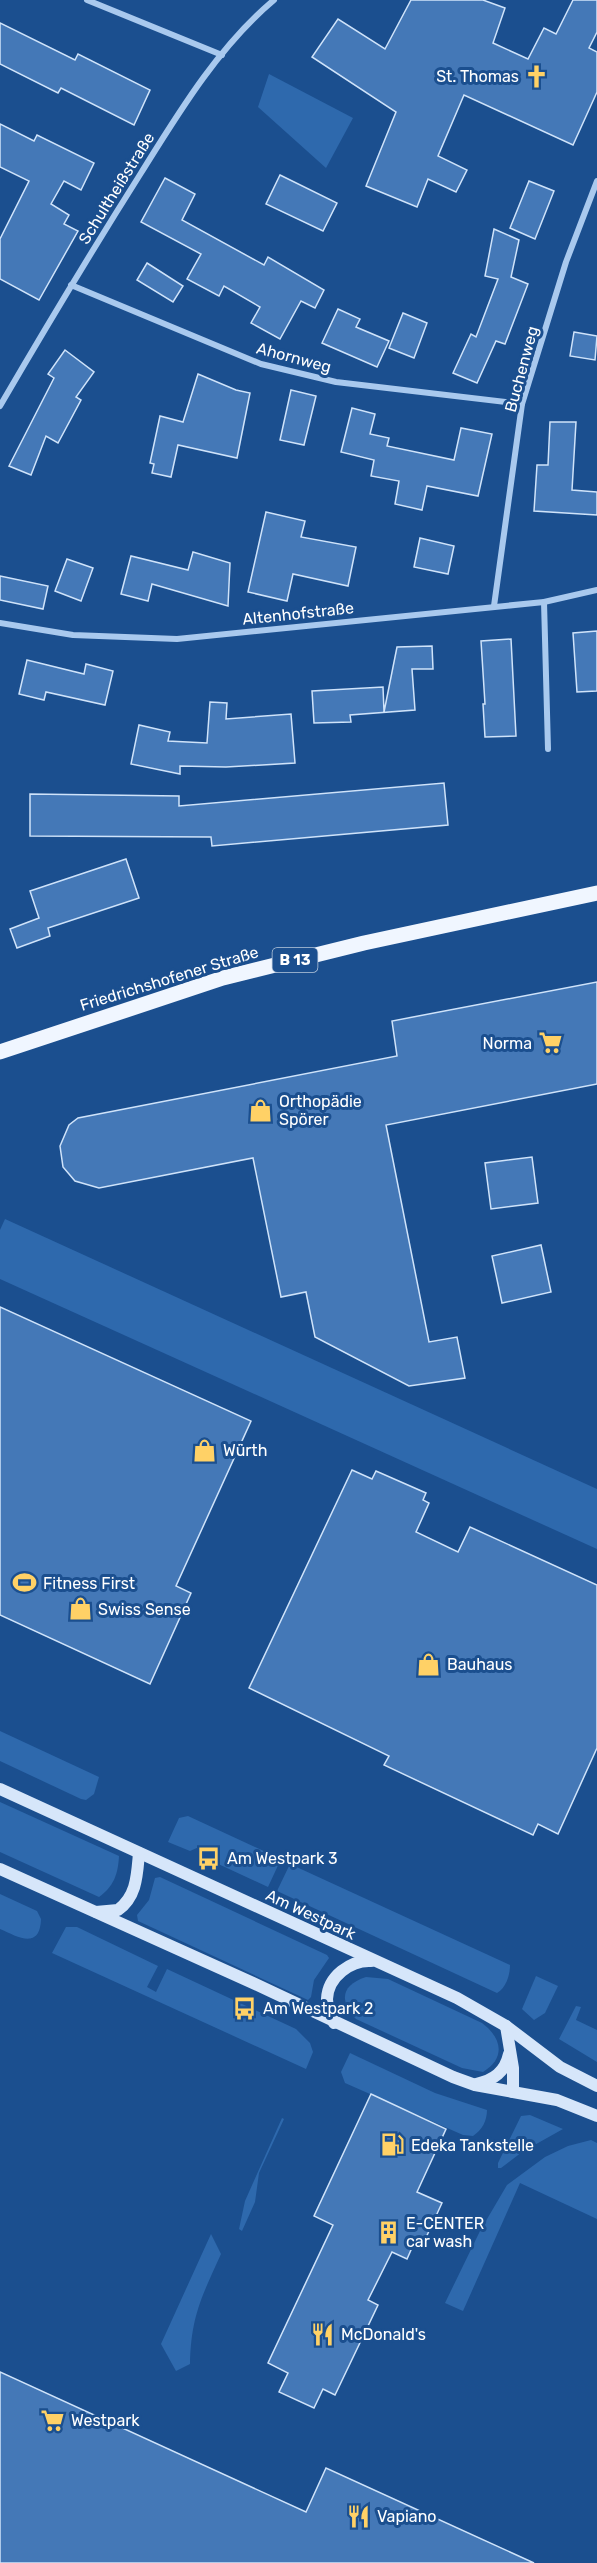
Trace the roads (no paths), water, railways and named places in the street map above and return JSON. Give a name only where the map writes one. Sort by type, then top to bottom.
[{"type":"main road","name":"Friedrichshofener Straße","points":[[0,1052],[223,978],[364,943],[597,893]]},
{"type":"main road","name":"Am Westpark","points":[[0,1789],[457,1998],[506,2026],[560,2067],[597,2086]]},
{"type":"main road","points":[[92,1912],[118,1911],[125,1905],[135,1887],[139,1853]]},
{"type":"main road","points":[[0,1869],[253,1983],[453,2077],[475,2085],[557,2100],[597,2116]]},
{"type":"main road","points":[[334,2023],[327,1998],[335,1980],[351,1964],[360,1960],[372,1960]]},
{"type":"main road","points":[[506,2026],[510,2045],[513,2092]]},
{"type":"main road","points":[[475,2085],[488,2082],[501,2072],[506,2065],[510,2045]]},
{"type":"street","points":[[87,0],[222,55]]},
{"type":"street","name":"Schultheißstraße","points":[[0,406],[71,285],[171,126],[222,55],[274,0]]},
{"type":"street","name":"Buchenweg","points":[[494,606],[522,404],[566,262],[597,181]]},
{"type":"street","name":"Ahornweg","points":[[71,285],[261,364],[336,382],[522,404]]},
{"type":"street","name":"Altenhofstraße","points":[[0,623],[74,635],[177,639],[544,602],[597,590]]},
{"type":"street","points":[[544,602],[548,749]]},
{"type":"place","name":"St. Thomas","points":[[537,76]]},
{"type":"place","name":"Norma","points":[[550,1043]]},
{"type":"place","name":"Orthopädie Spörer","points":[[261,1110]]},
{"type":"place","name":"Würth","points":[[205,1450]]},
{"type":"place","name":"Fitness First","points":[[25,1583]]},
{"type":"place","name":"Swiss Sense","points":[[80,1609]]},
{"type":"place","name":"Bauhaus","points":[[429,1664]]},
{"type":"place","name":"Am Westpark 3","points":[[209,1858]]},
{"type":"place","name":"Am Westpark 2","points":[[245,2008]]},
{"type":"place","name":"Edeka Tankstelle","points":[[393,2145]]},
{"type":"place","name":"E-CENTER car wash","points":[[388,2232]]},
{"type":"place","name":"McDonald's","points":[[323,2334]]},
{"type":"place","name":"Westpark","points":[[53,2420]]},
{"type":"place","name":"Vapiano","points":[[359,2516]]}]
